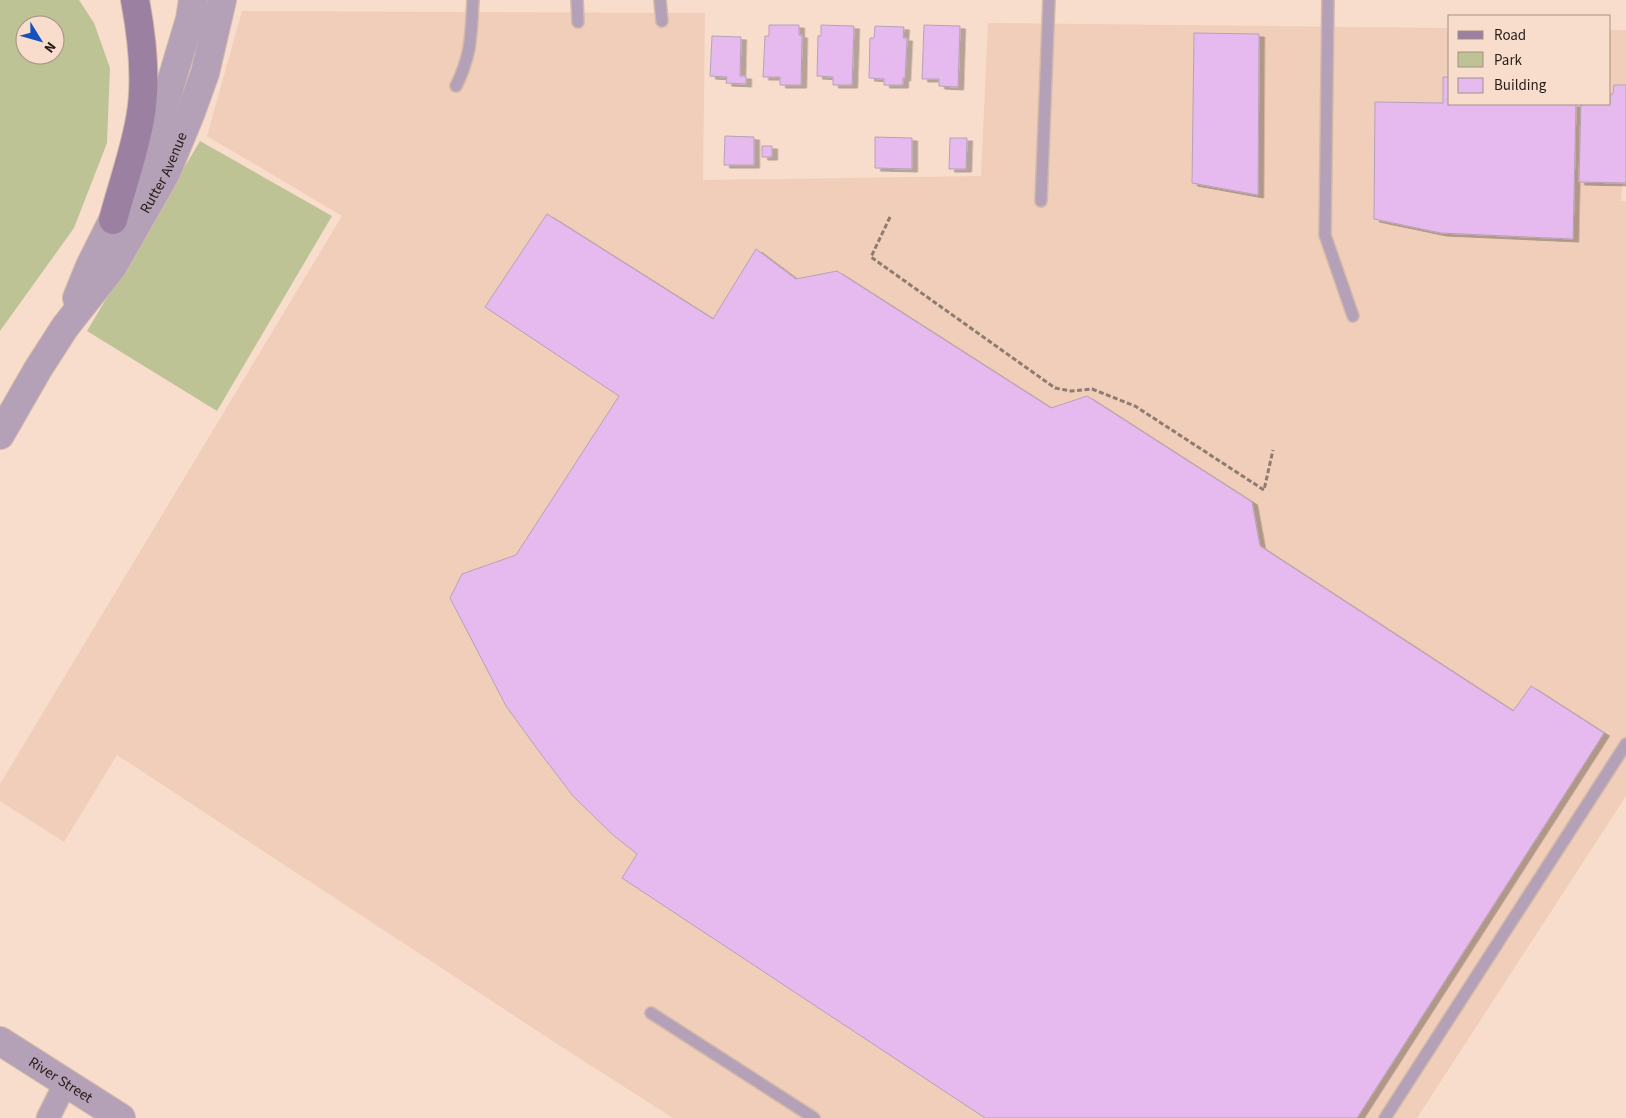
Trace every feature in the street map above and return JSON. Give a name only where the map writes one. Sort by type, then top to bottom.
[{"type":"main road","points":[[113,220],[140,117],[143,64],[140,25],[135,0]]},
{"type":"street","name":"Rutter Avenue","points":[[65,327],[90,266],[149,146],[168,96],[190,19],[193,0]]},
{"type":"street","name":"Rutter Avenue","points":[[0,435],[65,327],[113,266],[166,173],[205,73],[222,0]]},
{"type":"street","name":"River Street","points":[[0,1042],[122,1118]]},
{"type":"street","points":[[48,1118],[66,1082]]},
{"type":"lane","points":[[456,86],[465,67],[470,44],[473,0]]},
{"type":"lane","points":[[576,0],[578,22]]},
{"type":"lane","points":[[660,0],[662,21]]},
{"type":"lane","points":[[1041,201],[1049,0]]},
{"type":"lane","points":[[1328,0],[1324,235],[1353,316]]},
{"type":"lane","points":[[1385,1118],[1626,744]]},
{"type":"lane","points":[[651,1013],[814,1118]]},
{"type":"path","points":[[890,217],[871,257],[1055,388],[1071,391],[1092,389],[1135,406],[1264,490],[1273,450]]},
{"type":"shaded area","points":[[242,11],[705,13],[703,180],[981,176],[988,23],[1448,28],[1448,105],[1611,105],[1611,30],[1626,30],[1626,132],[1621,201],[1626,201],[1626,796],[1417,1118],[673,1118],[117,755],[64,842],[0,801],[0,784],[342,216],[207,136]]},
{"type":"green space","points":[[0,0],[79,0],[94,23],[110,68],[107,143],[74,228],[0,331]]},
{"type":"green space","points":[[200,141],[332,216],[217,411],[87,331]]},
{"type":"building","points":[[769,25],[799,25],[799,35],[802,35],[801,85],[780,85],[780,77],[763,77],[765,36],[769,36]]},
{"type":"building","points":[[821,25],[854,26],[852,85],[833,85],[833,77],[817,76],[818,36],[821,36]]},
{"type":"building","points":[[924,25],[960,26],[958,87],[939,86],[939,79],[922,79]]},
{"type":"building","points":[[875,26],[904,27],[903,38],[907,38],[903,85],[884,85],[884,79],[869,78],[870,38],[874,38]]},
{"type":"building","points":[[1194,33],[1259,34],[1258,195],[1192,183]]},
{"type":"building","points":[[712,36],[741,37],[740,76],[746,76],[746,84],[726,83],[727,77],[710,76]]},
{"type":"building","points":[[1443,77],[1448,77],[1448,105],[1576,105],[1573,239],[1441,233],[1374,219],[1375,102],[1443,103]]},
{"type":"building","points":[[1614,85],[1626,85],[1626,183],[1579,182],[1581,105],[1611,105],[1611,94],[1613,94]]},
{"type":"building","points":[[725,136],[754,137],[754,165],[724,165]]},
{"type":"building","points":[[875,137],[912,138],[912,169],[875,168]]},
{"type":"building","points":[[950,138],[967,138],[966,169],[949,169]]},
{"type":"building","points":[[762,146],[772,146],[772,157],[762,157]]},
{"type":"building","points":[[547,214],[713,319],[756,249],[796,279],[837,271],[1051,408],[1087,396],[1252,502],[1260,546],[1513,711],[1531,686],[1604,733],[1357,1118],[985,1118],[622,878],[637,854],[613,835],[573,796],[538,750],[506,706],[450,598],[462,574],[516,555],[619,396],[485,307]]}]
